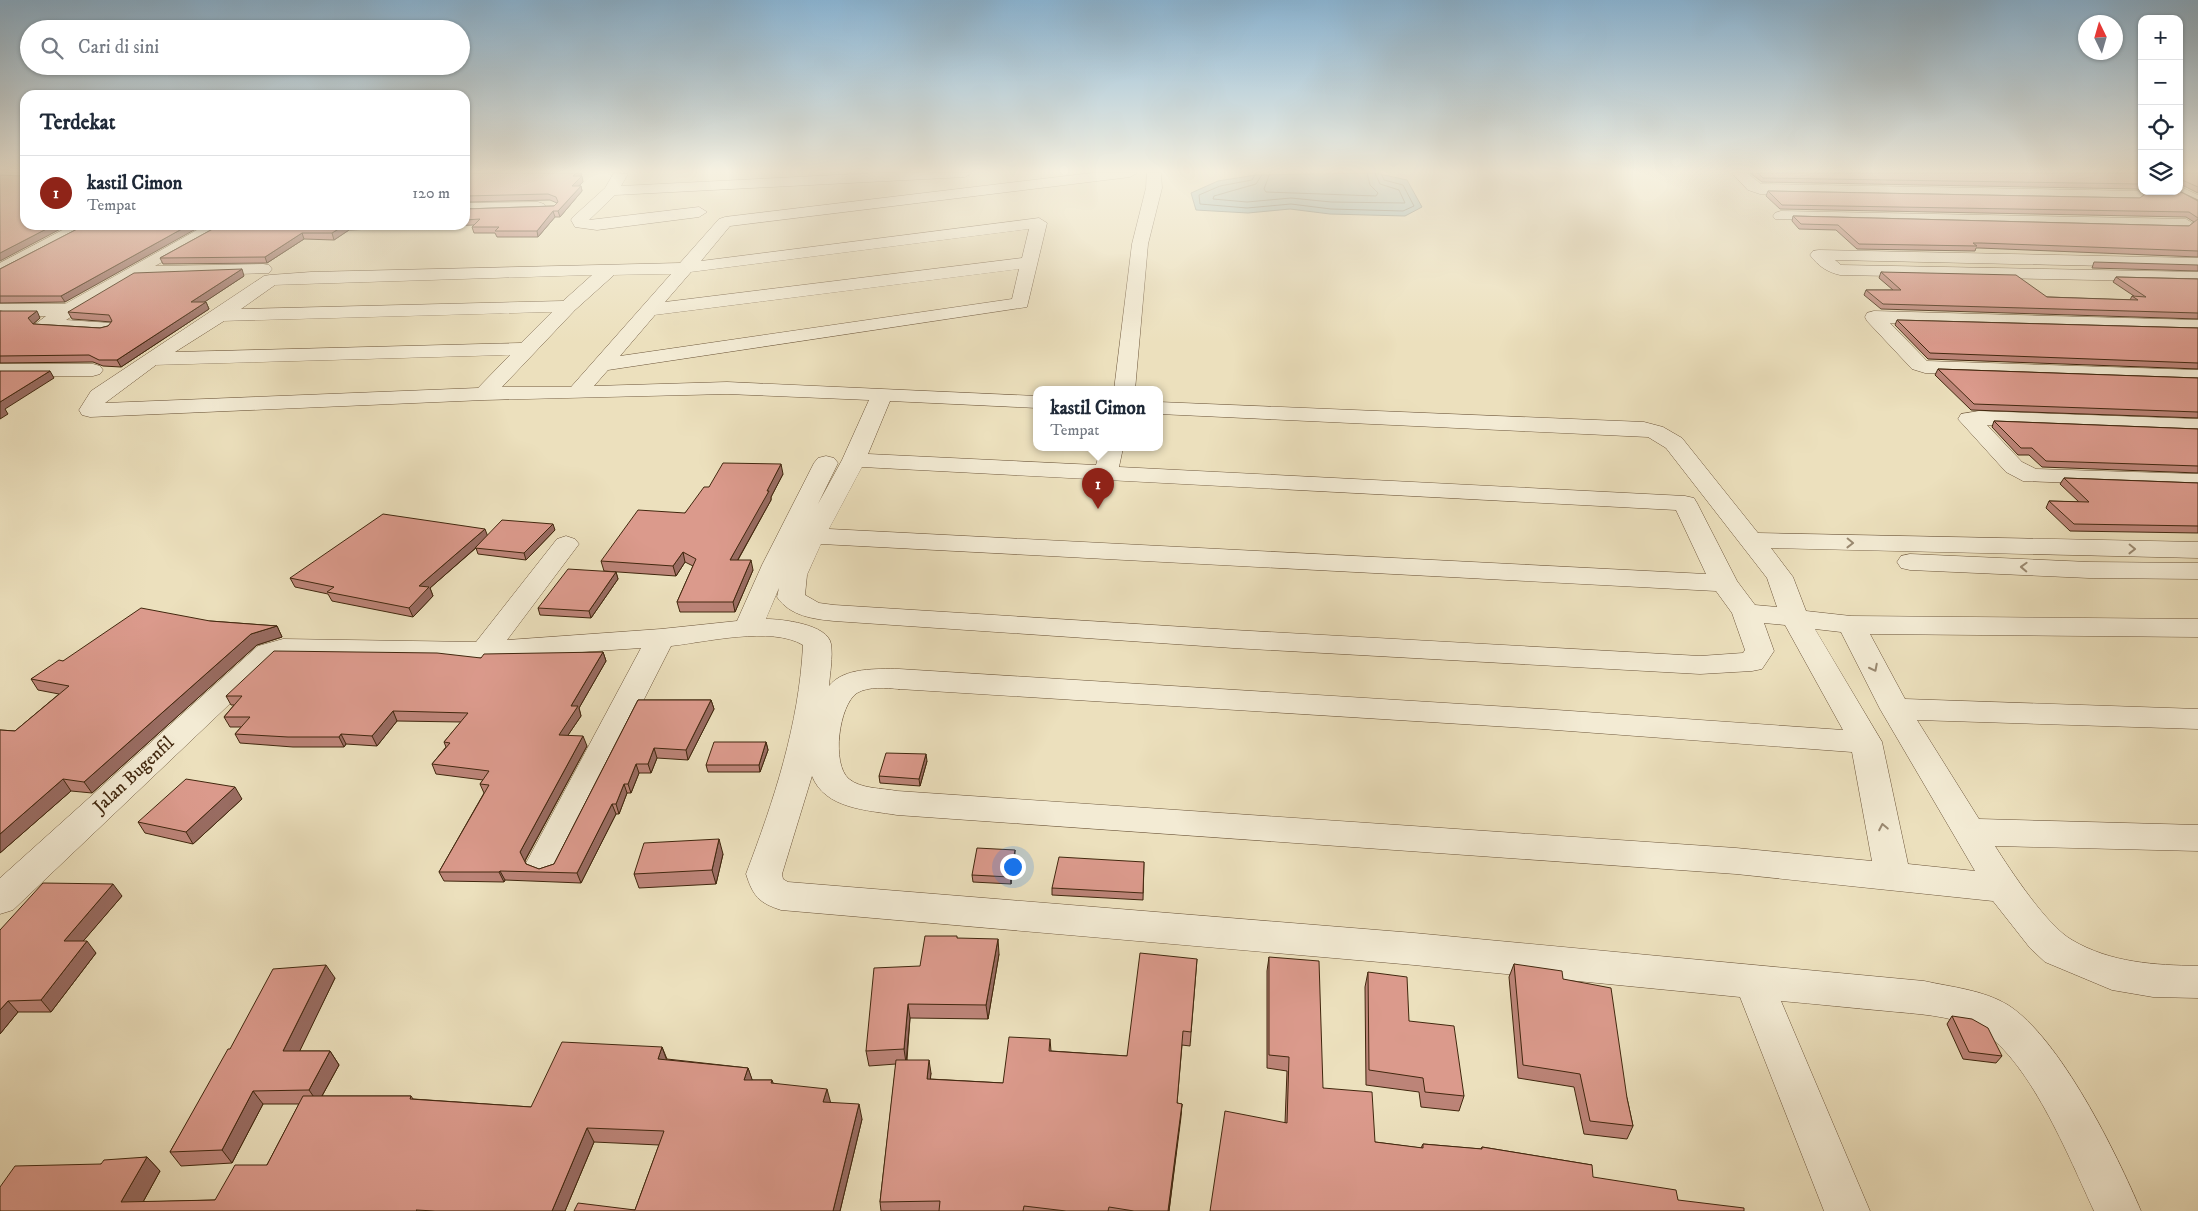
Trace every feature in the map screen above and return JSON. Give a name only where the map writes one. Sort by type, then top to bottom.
[{"type":"street","points":[[0,270],[75,230]]},
{"type":"street","points":[[104,327],[44,325],[133,272],[209,230]]},
{"type":"street","points":[[577,393],[718,230]]},
{"type":"street","points":[[987,230],[684,268],[610,268],[311,276],[270,280],[220,315],[151,359],[100,396],[90,410],[484,394],[727,388],[1033,402]]},
{"type":"street","points":[[601,365],[1020,303],[1037,230]]},
{"type":"street","points":[[1124,386],[1140,244],[1144,230]]},
{"type":"street","points":[[2145,230],[2197,267]]},
{"type":"street","points":[[1819,255],[2197,267],[1838,270],[1819,255]]},
{"type":"street","points":[[648,310],[1030,262]]},
{"type":"street","points":[[484,394],[568,306],[610,268]]},
{"type":"street","points":[[133,272],[263,269]]},
{"type":"street","points":[[220,315],[568,306]]},
{"type":"street","points":[[0,310],[68,310]]},
{"type":"street","points":[[2198,326],[1874,317],[1919,365],[1925,367],[2198,376]]},
{"type":"street","points":[[151,359],[529,349]]},
{"type":"street","points":[[0,370],[93,370]]},
{"type":"street","points":[[854,460],[1685,503],[1724,583],[1746,612],[1760,651],[1752,662],[1700,665],[1233,639],[810,611],[791,597],[794,575],[811,536],[854,460],[882,394]]},
{"type":"street","points":[[1163,408],[1650,430],[1665,434],[1675,441],[1682,453],[1780,577],[1795,618],[1866,742],[1892,875]]},
{"type":"street","points":[[2198,426],[1968,419],[2014,467],[2031,476],[2198,481]]},
{"type":"street","points":[[1106,472],[1111,451]]},
{"type":"street","points":[[748,628],[775,565],[826,463]]},
{"type":"street","points":[[811,536],[1724,583]]},
{"type":"street","points":[[484,651],[566,544]]},
{"type":"street","points":[[1756,548],[2051,546],[2107,570],[2198,571]]},
{"type":"street","points":[[1756,548],[2077,558],[2198,550]]},
{"type":"street","points":[[1746,612],[1852,624],[2117,629],[2198,628]]},
{"type":"street","points":[[1852,624],[1895,709],[2003,888],[2043,937],[2058,951],[2084,964],[2120,976],[2153,981],[2198,982]]},
{"type":"street","points":[[484,651],[661,638],[748,628],[775,628],[803,633],[817,642],[816,680],[798,766],[764,874],[768,887],[781,896],[1414,949],[1924,998],[1973,1008],[1993,1017],[2018,1037],[2033,1055],[2053,1086],[2118,1211]]},
{"type":"street","points":[[544,862],[661,638]]},
{"type":"street","name":"Jalan Bugenfil","points":[[0,900],[268,652],[283,648],[448,652],[484,651]]},
{"type":"street","points":[[1866,742],[1542,718],[899,679],[867,680],[842,690],[828,719],[822,744],[823,767],[837,788],[856,796],[898,802],[1726,860],[1892,875],[2003,888]]},
{"type":"street","points":[[1895,709],[2198,719]]},
{"type":"street","points":[[1970,832],[2198,838]]},
{"type":"street","points":[[1754,982],[1847,1211]]},
{"type":"building","points":[[0,230],[44,230],[0,253]]},
{"type":"building","points":[[75,230],[180,230],[61,296],[0,296],[0,269]]},
{"type":"building","points":[[211,230],[337,230],[332,233],[302,233],[265,257],[160,258]]},
{"type":"building","points":[[496,230],[538,230],[537,231],[495,231]]},
{"type":"building","points":[[1843,230],[2198,230],[2198,251],[1981,243],[1973,243],[1977,246],[1859,244]]},
{"type":"building","points":[[242,269],[191,302],[206,302],[117,360],[99,360],[89,355],[0,356],[0,311],[37,311],[28,318],[33,324],[100,328],[108,326],[112,321],[109,315],[68,312],[134,273]]},
{"type":"building","points":[[1881,272],[2016,275],[2047,297],[2138,300],[2132,296],[2146,297],[2116,277],[2198,279],[2198,313],[1883,304],[1866,290],[1901,290]]},
{"type":"building","points":[[1897,320],[2198,328],[2198,363],[1930,353]]},
{"type":"building","points":[[1938,369],[2198,378],[2198,412],[1974,404]]},
{"type":"building","points":[[0,371],[50,371],[0,402]]},
{"type":"building","points":[[1994,421],[2198,429],[2198,466],[2046,461],[2032,448],[2021,448]]},
{"type":"building","points":[[723,463],[781,464],[767,491],[769,491],[730,560],[751,560],[733,602],[677,602],[696,559],[683,552],[673,566],[601,561],[638,510],[685,513],[704,487],[709,487]]},
{"type":"building","points":[[2064,478],[2198,483],[2198,526],[2074,524],[2049,501],[2089,502]]},
{"type":"building","points":[[383,514],[485,529],[419,586],[429,587],[409,608],[327,592],[334,587],[290,578]]},
{"type":"building","points":[[502,520],[553,524],[524,553],[475,548]]},
{"type":"building","points":[[568,569],[616,572],[589,611],[538,608]]},
{"type":"building","points":[[141,608],[210,621],[277,626],[251,634],[84,782],[63,779],[0,834],[0,730],[15,731],[69,686],[31,679],[59,660],[63,661]]},
{"type":"building","points":[[274,651],[437,653],[481,658],[484,654],[603,652],[571,706],[578,706],[559,735],[583,736],[520,852],[526,864],[539,869],[554,864],[638,700],[711,700],[686,750],[654,748],[648,764],[636,764],[628,784],[624,784],[616,804],[612,804],[577,873],[439,872],[489,785],[480,784],[489,771],[432,764],[450,743],[444,742],[468,713],[393,711],[372,736],[341,734],[339,737],[288,737],[235,734],[250,717],[224,717],[242,696],[226,696]]},
{"type":"building","points":[[714,742],[766,742],[759,765],[706,765]]},
{"type":"building","points":[[886,753],[926,754],[919,779],[879,776]]},
{"type":"building","points":[[186,779],[235,787],[186,832],[138,822]]},
{"type":"building","points":[[719,839],[712,870],[634,874],[644,843]]},
{"type":"building","points":[[977,848],[1015,850],[1010,877],[972,875]]},
{"type":"building","points":[[1059,857],[1144,862],[1143,893],[1052,888]]},
{"type":"building","points":[[43,883],[113,884],[64,941],[87,941],[41,1000],[8,1001],[0,1010],[0,930]]},
{"type":"building","points":[[925,936],[998,939],[986,1005],[908,1004],[904,1049],[866,1051],[874,968],[920,966]]},
{"type":"building","points":[[1140,953],[1197,959],[1191,1032],[1183,1031],[1177,1103],[1182,1104],[1168,1211],[1134,1211],[1109,1207],[1108,1211],[1066,1211],[1024,1206],[1023,1211],[939,1211],[940,1201],[880,1202],[896,1060],[929,1060],[927,1079],[1003,1083],[1009,1037],[1050,1039],[1049,1051],[1127,1056]]},
{"type":"building","points":[[1269,957],[1319,961],[1323,1088],[1372,1092],[1375,1142],[1423,1148],[1423,1144],[1482,1149],[1482,1147],[1592,1165],[1593,1177],[1676,1190],[1678,1200],[1744,1208],[1744,1211],[1210,1211],[1225,1111],[1287,1123],[1289,1057],[1269,1055]]},
{"type":"building","points":[[1514,964],[1562,971],[1563,979],[1611,988],[1627,1098],[1633,1126],[1590,1121],[1580,1074],[1523,1065]]},
{"type":"building","points":[[326,965],[283,1051],[330,1051],[309,1090],[253,1091],[222,1150],[170,1152],[228,1049],[230,1049],[273,969]]},
{"type":"building","points":[[1368,972],[1407,977],[1409,1021],[1454,1026],[1464,1096],[1425,1092],[1423,1078],[1369,1070]]},
{"type":"building","points":[[1952,1016],[1972,1019],[1988,1028],[2002,1056],[1969,1052]]},
{"type":"building","points":[[562,1042],[662,1047],[658,1059],[748,1068],[744,1080],[772,1080],[771,1083],[827,1089],[823,1102],[859,1104],[833,1211],[574,1211],[578,1203],[635,1210],[664,1131],[587,1128],[552,1211],[0,1211],[0,1187],[15,1166],[101,1164],[104,1160],[147,1157],[121,1202],[215,1200],[235,1165],[267,1165],[303,1096],[411,1096],[410,1099],[531,1107]]},
{"type":"place","name":"kastil Cimon","points":[[1098,509]]}]
